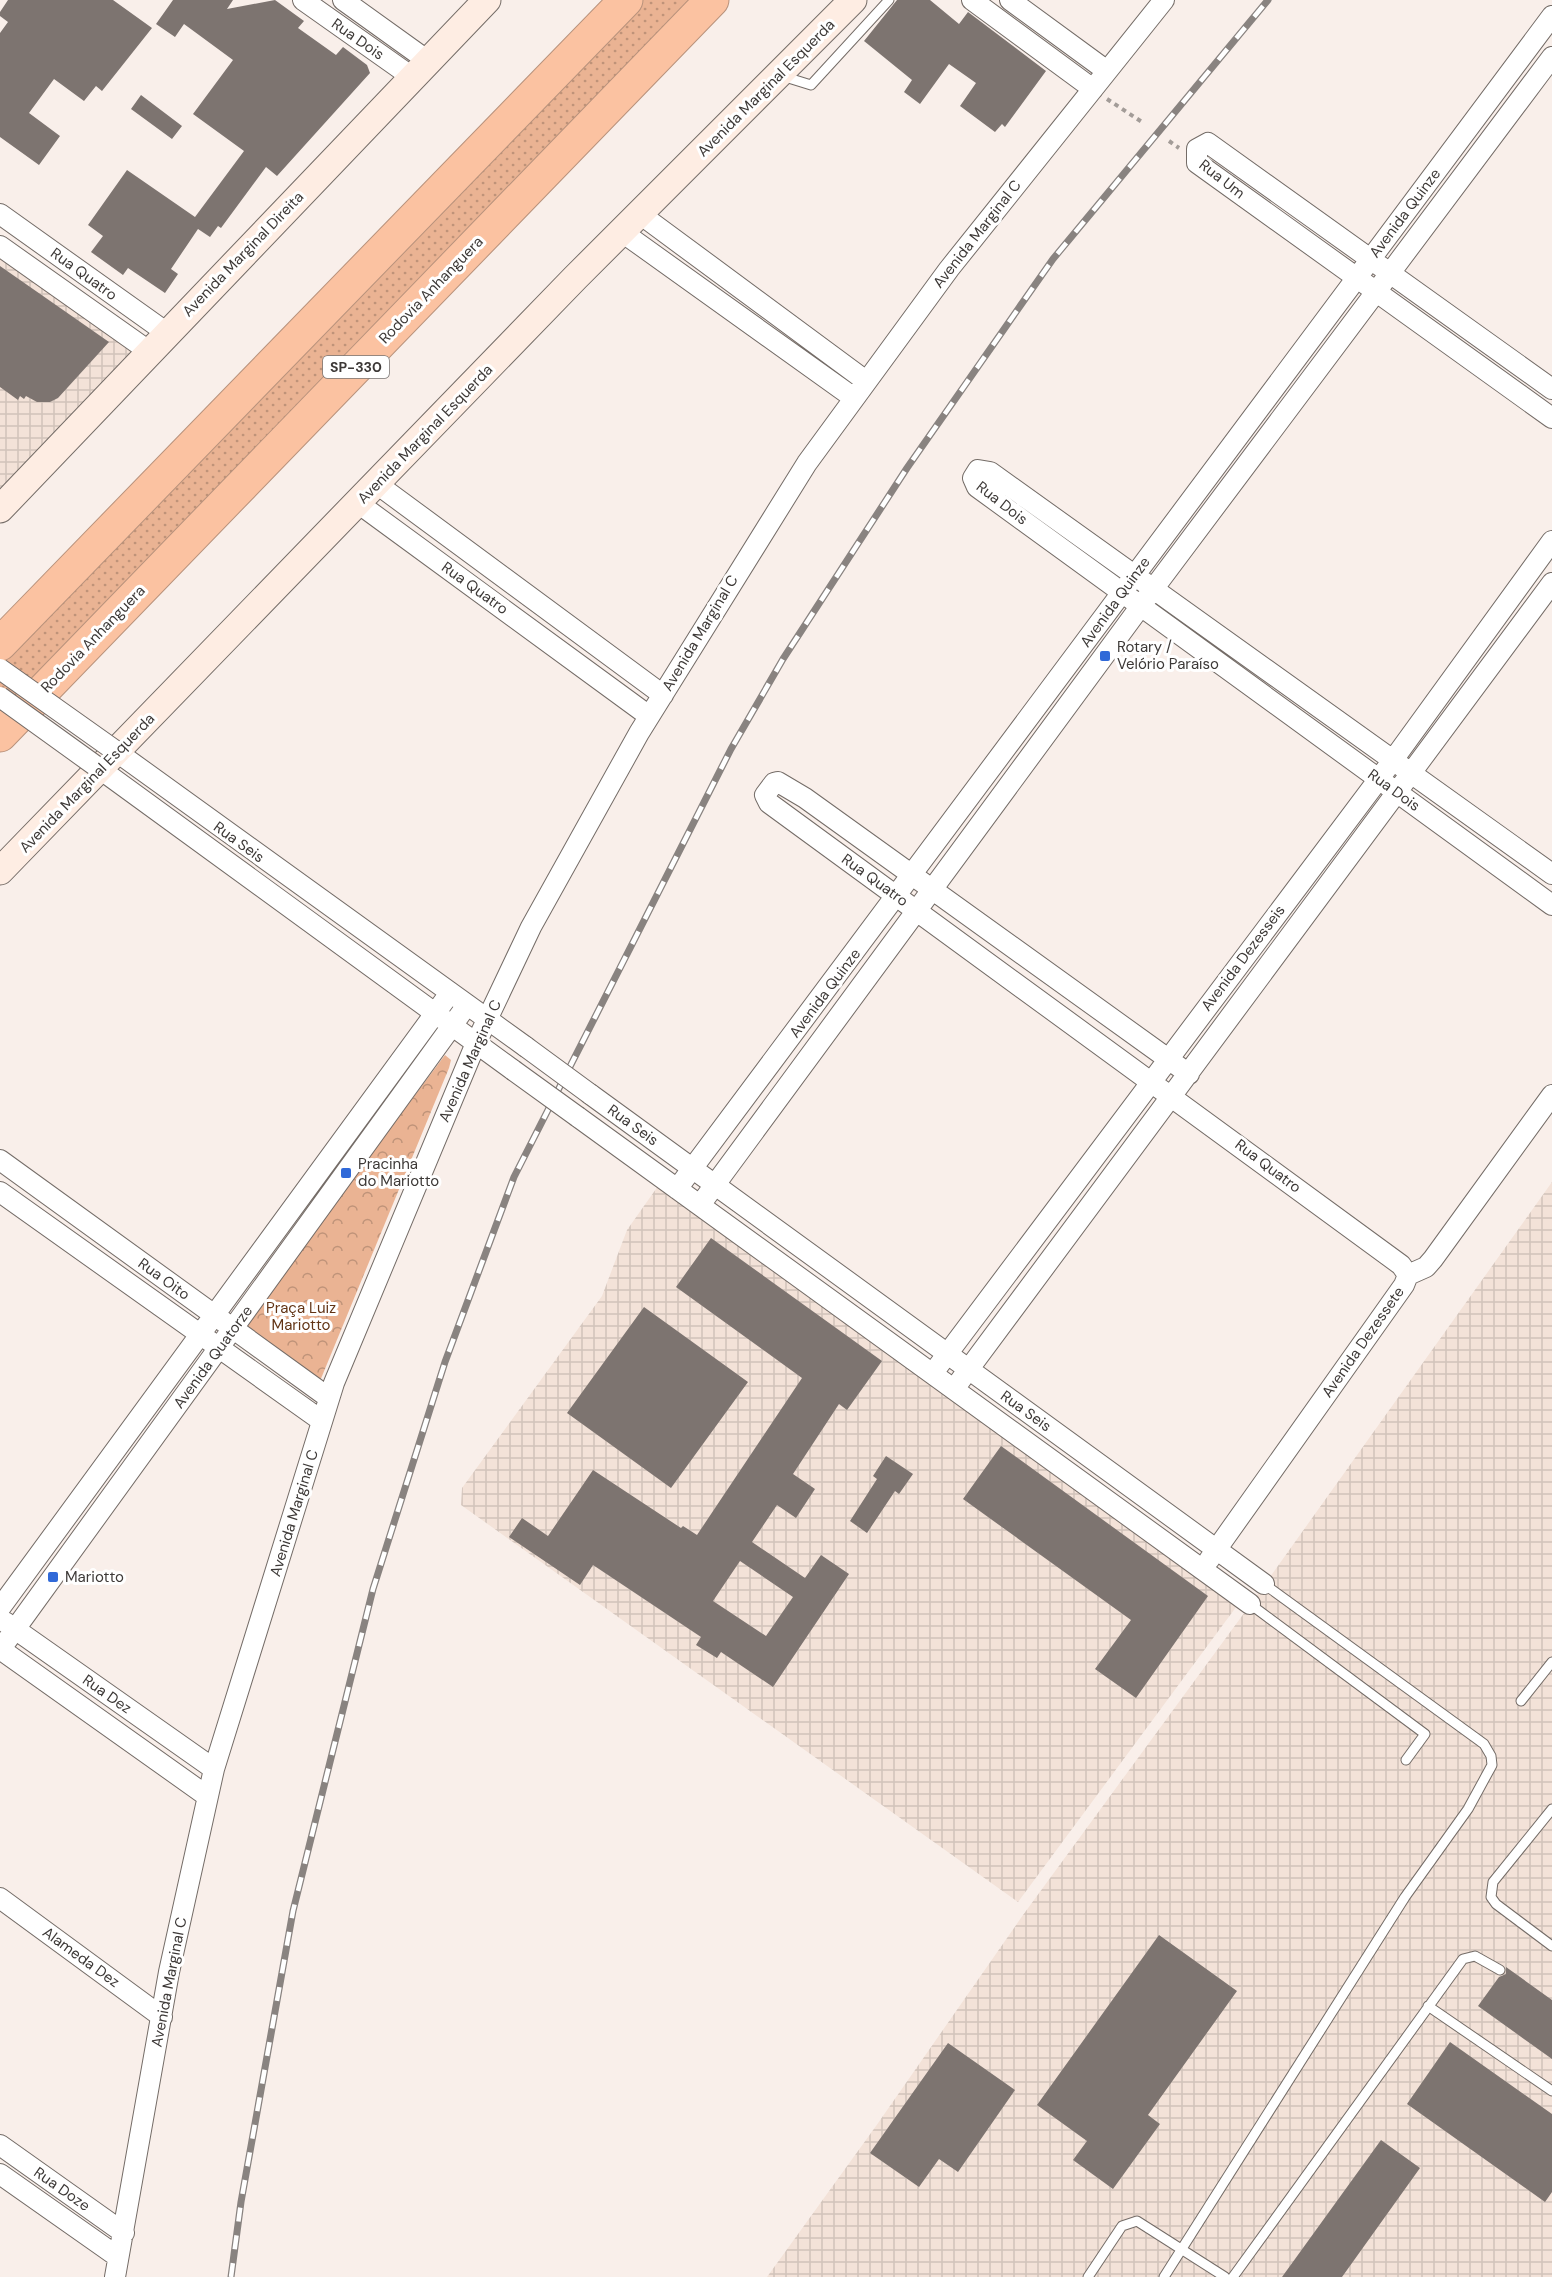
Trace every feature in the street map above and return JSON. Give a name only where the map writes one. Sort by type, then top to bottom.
[{"type":"highway","points":[[0,644],[626,0]]},
{"type":"highway","name":"Rodovia Anhanguera","points":[[0,735],[712,0]]},
{"type":"main road","name":"Avenida Marginal Direita","points":[[0,509],[487,0]]},
{"type":"main road","name":"Avenida Marginal Esquerda","points":[[0,872],[631,223],[853,0]]},
{"type":"street","name":"Rua Dois","points":[[303,0],[420,69]]},
{"type":"street","name":"Rua Dois","points":[[343,0],[420,69]]},
{"type":"street","points":[[972,0],[1093,89]]},
{"type":"street","points":[[1010,0],[1107,71]]},
{"type":"street","name":"Avenida Marginal C","points":[[116,2277],[162,2017],[214,1768],[329,1398],[476,1043],[531,927],[649,716],[807,463],[948,269],[1164,0]]},
{"type":"street","name":"Avenida Quinze","points":[[677,1189],[898,896],[1134,575],[1552,16]]},
{"type":"street","name":"Avenida Quinze","points":[[700,1205],[1154,588],[1552,57]]},
{"type":"street","name":"Rua Um","points":[[1552,389],[1208,143],[1203,143],[1197,149],[1197,163],[1552,418]]},
{"type":"street","name":"Rua Quatro","points":[[0,214],[159,343]]},
{"type":"street","points":[[631,223],[866,381]]},
{"type":"street","points":[[631,223],[854,398]]},
{"type":"street","name":"Rua Quatro","points":[[0,246],[159,343]]},
{"type":"street","name":"Rua Dois","points":[[1552,874],[990,472],[978,470],[975,474],[973,477],[977,487],[1552,905]]},
{"type":"street","name":"Rua Quatro","points":[[377,484],[663,695]]},
{"type":"street","name":"Rua Quatro","points":[[358,503],[649,716]]},
{"type":"street","name":"Avenida Dezesseis","points":[[933,1373],[1393,760],[1552,542]]},
{"type":"street","name":"Avenida Dezesseis","points":[[954,1389],[1552,583]]},
{"type":"street","name":"Rua Seis","points":[[0,669],[108,761],[452,1026],[1250,1604]]},
{"type":"street","name":"Rua Seis","points":[[0,697],[108,761],[450,993],[1264,1584]]},
{"type":"street","name":"Rua Quatro","points":[[1189,1074],[804,798],[778,782],[774,783],[765,795],[769,803],[1401,1264],[1408,1275]]},
{"type":"street","points":[[790,818],[804,798]]},
{"type":"street","name":"Avenida Quatorze","points":[[0,1608],[450,993]]},
{"type":"street","name":"Avenida Quatorze","points":[[0,1650],[8,1624],[220,1349],[467,1005]]},
{"type":"street","name":"Avenida Dezessete","points":[[1202,1570],[1404,1285],[1408,1275],[1426,1267],[1433,1259],[1552,1095]]},
{"type":"street","name":"Rua Oito","points":[[0,1160],[329,1398]]},
{"type":"street","name":"Rua Oito","points":[[0,1192],[322,1421]]},
{"type":"street","points":[[1184,1557],[1198,1537]]},
{"type":"street","name":"Rua Dez","points":[[8,1624],[214,1768]]},
{"type":"street","name":"Rua Dez","points":[[0,1650],[207,1796]]},
{"type":"street","name":"Alameda Dez","points":[[0,1898],[162,2017]]},
{"type":"street","name":"Rua Doze","points":[[0,2145],[124,2233]]},
{"type":"street","name":"Rua Doze","points":[[0,2174],[118,2257]]},
{"type":"lane","points":[[779,76],[811,85],[889,0]]},
{"type":"lane","points":[[1164,2277],[1184,2249],[1351,1980],[1405,1897],[1444,1846],[1492,1765],[1491,1756],[1484,1744],[1264,1584]]},
{"type":"lane","points":[[1250,1604],[1425,1734],[1406,1760]]},
{"type":"lane","points":[[1521,1701],[1552,1662]]},
{"type":"lane","points":[[1552,1809],[1493,1882],[1491,1889],[1496,1904],[1552,1946]]},
{"type":"lane","points":[[1233,2277],[1463,1959],[1475,1956],[1500,1970]]},
{"type":"lane","points":[[1428,2006],[1552,2091]]},
{"type":"lane","points":[[1088,2277],[1122,2226],[1131,2221],[1143,2223],[1225,2277]]},
{"type":"path","points":[[1093,89],[1142,122]]},
{"type":"shaded area","points":[[0,246],[149,352],[0,508]]},
{"type":"shaded area","points":[[663,1179],[1242,1599],[1018,1902],[461,1505],[462,1488],[602,1296],[627,1230]]},
{"type":"shaded area","points":[[1552,1182],[1552,2277],[767,2277],[876,2126],[1023,1915],[1250,1605]]},
{"type":"green space","points":[[642,0],[696,0],[0,716],[0,663]]},
{"type":"green space","name":"Praça Luiz Mariotto","points":[[445,1055],[451,1060],[449,1068],[320,1381],[242,1326]]},
{"type":"building","points":[[8,0],[113,0],[152,28],[102,91],[96,86],[84,101],[54,79],[29,113],[60,136],[39,165],[0,137],[0,33],[8,22],[0,16],[0,12]]},
{"type":"building","points":[[173,0],[233,0],[227,9],[275,0],[304,21],[298,28],[336,55],[343,47],[367,65],[370,73],[277,176],[266,167],[221,228],[218,226],[210,237],[198,229],[171,269],[178,274],[165,293],[128,268],[123,275],[91,252],[103,236],[88,225],[127,170],[195,217],[244,151],[193,114],[233,60],[184,24],[175,37],[156,24]]},
{"type":"building","points":[[897,0],[930,0],[959,24],[968,12],[1046,71],[1005,127],[1002,124],[995,132],[960,106],[976,83],[949,64],[920,104],[904,92],[912,80],[864,41]]},
{"type":"building","points":[[141,95],[182,126],[172,139],[131,109]]},
{"type":"building","points":[[0,266],[109,342],[58,398],[50,402],[37,402],[26,396],[24,399],[20,396],[18,400],[0,387]]},
{"type":"building","points":[[711,1238],[882,1361],[847,1410],[839,1404],[793,1474],[815,1489],[796,1518],[777,1505],[752,1542],[805,1578],[821,1555],[849,1574],[773,1687],[721,1652],[717,1658],[696,1645],[701,1637],[593,1565],[580,1585],[509,1537],[522,1518],[548,1536],[593,1470],[681,1528],[683,1526],[697,1535],[802,1378],[676,1287]],"holes":[[[740,1561],[793,1597],[766,1636],[713,1601]]]},
{"type":"building","points":[[644,1307],[748,1382],[671,1488],[567,1413]]},
{"type":"building","points":[[1001,1446],[1208,1596],[1136,1698],[1095,1669],[1131,1620],[963,1499]]},
{"type":"building","points":[[886,1456],[913,1474],[899,1494],[895,1491],[867,1533],[850,1521],[877,1479],[873,1476]]},
{"type":"building","points":[[1159,1935],[1237,1991],[1148,2115],[1160,2124],[1113,2189],[1073,2160],[1087,2141],[1037,2105]]},
{"type":"building","points":[[1506,1967],[1552,2000],[1552,2059],[1478,2006],[1499,1977],[1506,1974]]},
{"type":"building","points":[[1450,2042],[1552,2114],[1552,2192],[1545,2202],[1407,2104]]},
{"type":"building","points":[[948,2043],[1015,2090],[958,2172],[939,2159],[919,2187],[870,2153]]},
{"type":"building","points":[[1381,2140],[1420,2168],[1342,2277],[1282,2277]]},
{"type":"railway","points":[[231,2277],[241,2202],[293,1911],[373,1589],[445,1362],[514,1177],[731,749],[783,659],[907,468],[1053,259],[1268,0]]},
{"type":"place","name":"Rotary / Velório Paraíso","points":[[1105,656]]},
{"type":"place","name":"Pracinha do Mariotto","points":[[346,1173]]},
{"type":"place","name":"Mariotto","points":[[53,1577]]}]
